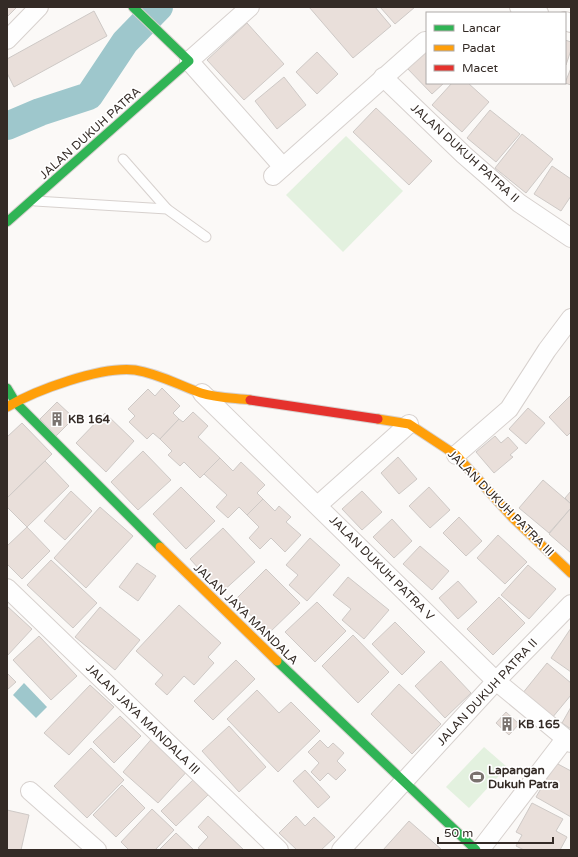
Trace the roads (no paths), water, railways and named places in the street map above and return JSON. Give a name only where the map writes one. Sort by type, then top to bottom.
[{"type":"street","points":[[7,40],[39,7]]},
{"type":"street","points":[[133,7],[189,61],[278,171],[425,41]]},
{"type":"street","points":[[189,61],[250,7]]},
{"type":"street","points":[[519,7],[536,12]]},
{"type":"street","name":"JALAN DUKUH PATRA","points":[[7,222],[189,61]]},
{"type":"street","name":"JALAN DUKUH PATRA II","points":[[383,77],[464,155],[519,203],[571,238]]},
{"type":"street","points":[[456,455],[509,409],[547,350],[571,318]]},
{"type":"street","points":[[7,408],[26,396],[112,370],[134,370],[163,376],[202,393],[409,424]]},
{"type":"street","name":"JALAN JAYA MANDALA","points":[[7,388],[16,403],[186,574],[476,850]]},
{"type":"street","name":"JALAN DUKUH PATRA V","points":[[202,393],[318,504],[496,681],[568,741],[480,850]]},
{"type":"street","points":[[318,504],[409,424]]},
{"type":"street","name":"JALAN DUKUH PATRA III","points":[[409,424],[456,455],[513,518],[571,573]]},
{"type":"street","name":"JALAN JAYA MANDALA III","points":[[7,588],[279,850]]},
{"type":"street","name":"JALAN DUKUH PATRA II","points":[[341,850],[496,681],[571,604]]},
{"type":"street","points":[[30,791],[97,850]]},
{"type":"lane","points":[[123,159],[167,209],[206,237]]},
{"type":"lane","points":[[32,201],[167,209]]},
{"type":"water","points":[[24,683],[47,707],[36,718],[13,695]]},
{"type":"waterway","points":[[7,126],[40,112],[89,96],[125,42],[159,7]]},
{"type":"place","name":"KB 164","points":[[57,419]]},
{"type":"place","name":"KB 165","points":[[507,724]]},
{"type":"place","name":"Lapangan Dukuh Patra","points":[[477,777]]}]
